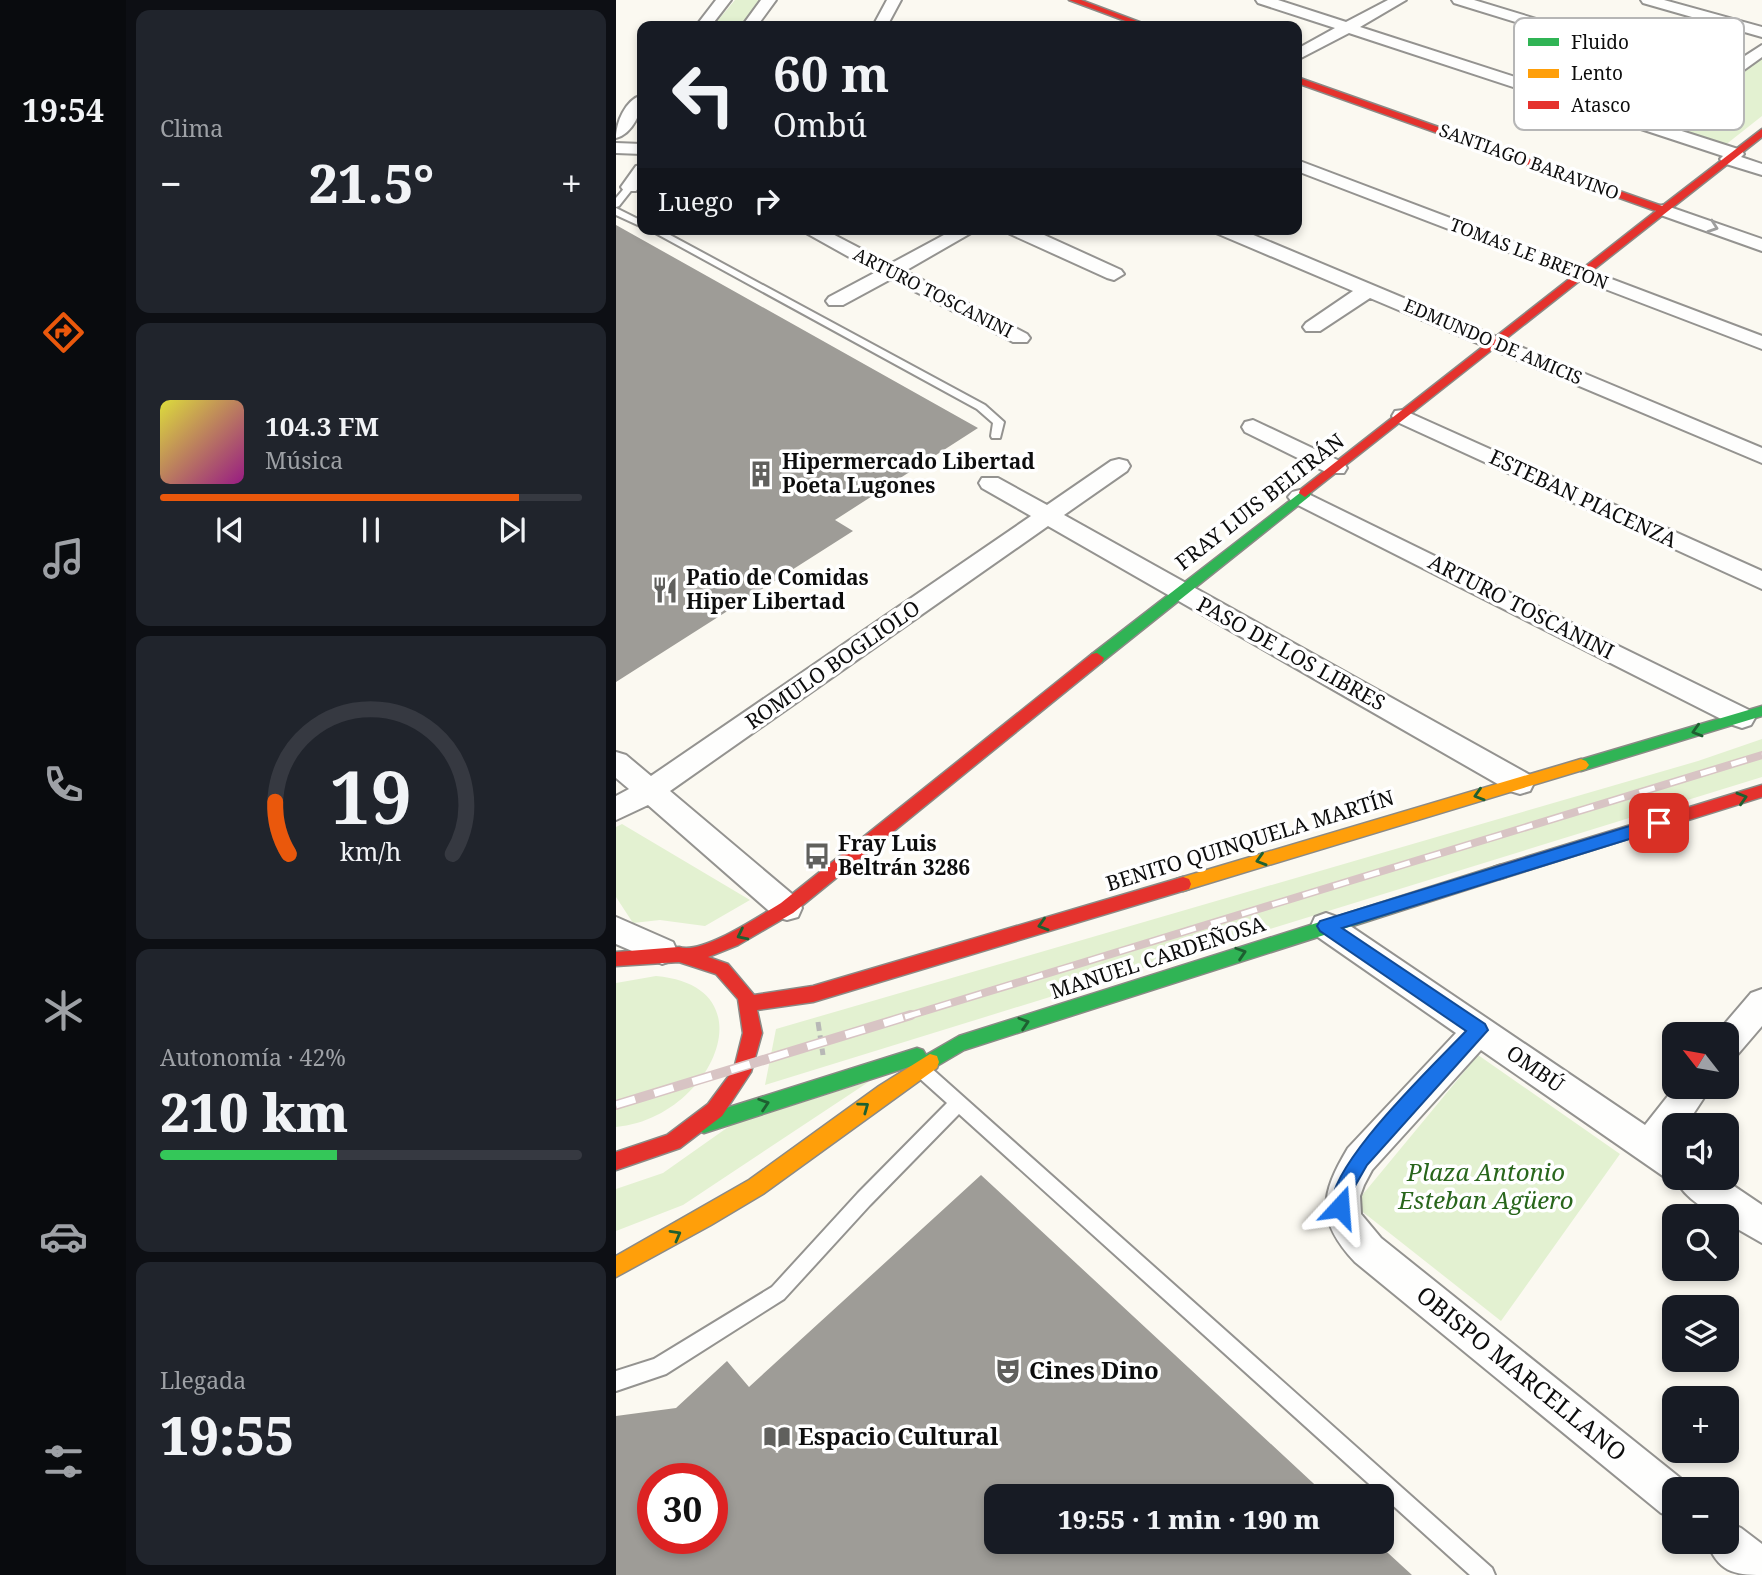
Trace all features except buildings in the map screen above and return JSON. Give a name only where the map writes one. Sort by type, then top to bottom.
[{"type":"main road","points":[[1073,0],[1132,21]]},
{"type":"main road","name":"SANTIAGO BARAVINO","points":[[1302,82],[1664,210]]},
{"type":"main road","name":"FRAY LUIS BELTRÁN","points":[[787,908],[1180,592],[1762,132]]},
{"type":"main road","name":"BENITO QUINQUELA MARTÍN","points":[[748,1004],[813,994],[1752,714]]},
{"type":"main road","name":"MANUEL CARDEÑOSA","points":[[616,1267],[710,1216],[757,1186],[959,1044],[1326,926],[1762,791]]},
{"type":"main road","points":[[762,941],[787,908]]},
{"type":"main road","points":[[693,955],[755,928],[787,908]]},
{"type":"main road","points":[[616,959],[662,951],[693,955],[741,980],[748,1004],[753,1046],[745,1067],[723,1102],[700,1125]]},
{"type":"main road","points":[[619,1162],[656,1150],[700,1125],[827,1083],[959,1044]]},
{"type":"street","points":[[707,21],[724,0]]},
{"type":"street","points":[[753,21],[769,0]]},
{"type":"street","points":[[883,21],[894,0]]},
{"type":"street","points":[[1263,0],[1514,82]]},
{"type":"street","points":[[1302,52],[1399,0]]},
{"type":"street","points":[[1459,0],[1518,18]]},
{"type":"street","points":[[1648,0],[1712,18]]},
{"type":"street","points":[[1744,27],[1762,32]]},
{"type":"street","points":[[1744,62],[1762,50]]},
{"type":"street","points":[[616,132],[637,106]]},
{"type":"street","points":[[1661,130],[1762,170]]},
{"type":"street","points":[[616,148],[637,149]]},
{"type":"street","name":"TOMAS LE BRETON","points":[[1302,167],[1762,343]]},
{"type":"street","points":[[630,187],[637,177]]},
{"type":"street","name":"SANTIAGO BARAVINO","points":[[1664,210],[1762,245]]},
{"type":"street","name":"ARTURO TOSCANINI","points":[[820,235],[1020,338]]},
{"type":"street","points":[[836,300],[959,235]]},
{"type":"street","points":[[1028,235],[1114,274]]},
{"type":"street","name":"EDMUNDO DE AMICIS","points":[[1237,235],[1762,456]]},
{"type":"street","points":[[1313,327],[1367,290]]},
{"type":"street","name":"ESTEBAN PIACENZA","points":[[1403,416],[1762,582]]},
{"type":"street","points":[[1253,427],[1336,468]]},
{"type":"street","name":"ROMULO BOGLIOLO","points":[[616,809],[648,792],[1119,466]]},
{"type":"street","name":"PASO DE LOS LIBRES","points":[[990,483],[1520,783]]},
{"type":"street","name":"ARTURO TOSCANINI","points":[[1300,497],[1752,714]]},
{"type":"street","points":[[616,762],[787,908]]},
{"type":"street","name":"OMBÚ","points":[[1326,926],[1662,1156]]},
{"type":"street","points":[[616,930],[662,951]]},
{"type":"street","points":[[1740,1029],[1762,1003]]},
{"type":"street","name":"OBISPO MARCELLANO","points":[[1479,1030],[1360,1159],[1345,1184],[1340,1207],[1349,1231],[1368,1250],[1662,1488]]},
{"type":"street","points":[[1710,1190],[1762,1226]]},
{"type":"street","points":[[1739,1552],[1762,1570]]},
{"type":"lane","points":[[616,204],[630,187]]},
{"type":"lane","points":[[616,211],[637,222]]},
{"type":"lane","points":[[663,235],[981,407],[999,422],[996,436]]},
{"type":"lane","points":[[920,1069],[1485,1575]]},
{"type":"lane","points":[[616,1381],[659,1367],[778,1293],[864,1199],[958,1103]]},
{"type":"path","points":[[817,1020],[827,1083]]},
{"type":"green space","points":[[735,0],[762,0],[745,21],[717,21]]},
{"type":"green space","points":[[1762,55],[1762,116],[1724,146],[1673,130],[1744,130],[1744,68]]},
{"type":"green space","points":[[1762,739],[1762,777],[765,1085],[776,1029],[1698,761]]},
{"type":"green space","points":[[622,824],[750,900],[705,926],[660,920],[633,923],[616,897],[616,827]]},
{"type":"green space","points":[[656,976],[691,985],[712,1003],[719,1026],[715,1052],[701,1078],[679,1101],[650,1119],[616,1127],[616,983]]},
{"type":"green space","name":"Plaza Antonio Esteban Agüero","points":[[1478,1055],[1620,1154],[1501,1321],[1354,1205]]},
{"type":"green space","points":[[870,1081],[683,1205],[616,1231],[616,1189],[663,1173],[731,1125]]},
{"type":"railway","points":[[905,1017],[1762,755]]},
{"type":"railway","points":[[616,1105],[911,1015]]},
{"type":"traffic: fast","points":[[1097,658],[1305,493]]},
{"type":"traffic: fast","points":[[1581,765],[1762,711]]},
{"type":"traffic: fast","points":[[930,1062],[959,1044],[1500,872]]},
{"type":"traffic: fast","points":[[704,1124],[917,1056]]},
{"type":"traffic: slow","points":[[1183,884],[1581,765]]},
{"type":"traffic: slow","points":[[616,1267],[756,1187],[930,1062]]},
{"type":"traffic: jam","points":[[1073,0],[1132,21]]},
{"type":"traffic: jam","points":[[1302,82],[1664,210]]},
{"type":"traffic: jam","points":[[1305,493],[1762,132]]},
{"type":"traffic: jam","points":[[693,955],[732,940],[787,908],[1097,658]]},
{"type":"traffic: jam","points":[[1500,872],[1762,791]]},
{"type":"traffic: jam","points":[[748,1004],[813,994],[1183,884]]},
{"type":"traffic: jam","points":[[616,959],[679,955],[722,969],[746,996],[752,1033],[742,1072],[715,1110],[673,1141],[616,1161]]},
{"type":"place","name":"Hipermercado Libertad Poeta Lugones","points":[[761,474]]},
{"type":"place","name":"Patio de Comidas Hiper Libertad","points":[[665,590]]},
{"type":"place","name":"Fray Luis Beltrán 3286","points":[[817,856]]},
{"type":"place","name":"Cines Dino","points":[[1008,1371]]},
{"type":"place","name":"Espacio Cultural","points":[[777,1437]]},
{"type":"route","points":[[1340,1207],[1345,1184],[1360,1159],[1479,1030],[1326,926],[1659,823]]}]
